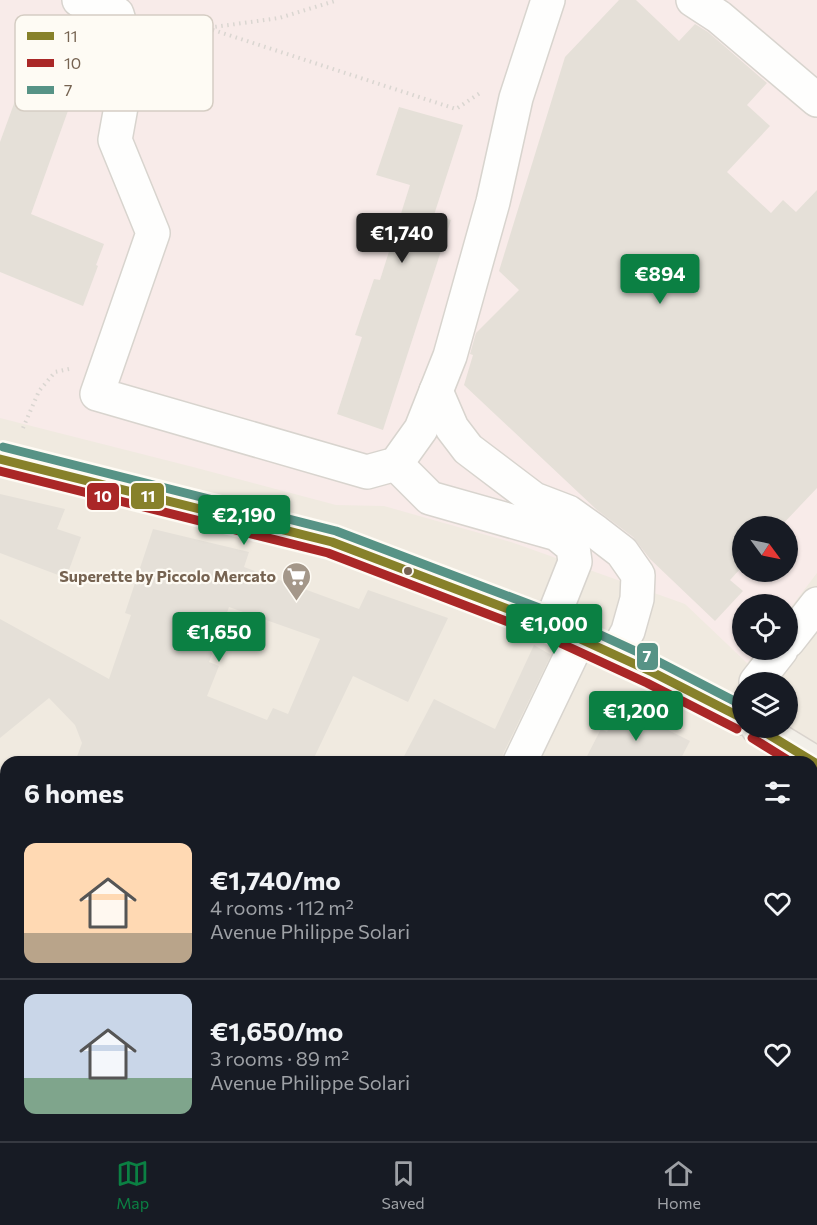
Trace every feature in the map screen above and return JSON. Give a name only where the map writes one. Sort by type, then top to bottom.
[{"type":"main road","points":[[3,460],[332,542],[550,625],[732,711]]},
{"type":"main road","points":[[777,738],[805,756]]},
{"type":"street","points":[[79,0],[117,14]]},
{"type":"street","points":[[120,111],[115,140],[153,233],[97,394],[367,472],[396,464],[421,429],[450,356],[493,202],[516,98],[548,0]]},
{"type":"street","points":[[693,0],[719,17],[817,99]]},
{"type":"street","points":[[436,391],[452,428],[468,449],[534,499],[568,512],[596,532],[622,552],[638,575],[637,599],[628,631],[615,655]]},
{"type":"street","points":[[396,464],[430,498],[558,534],[573,547],[575,562],[550,625]]},
{"type":"street","points":[[523,756],[579,639]]},
{"type":"street","points":[[764,672],[773,660]]},
{"type":"path","points":[[213,27],[279,18],[338,0]]},
{"type":"path","points":[[117,14],[123,15]]},
{"type":"path","points":[[213,30],[456,109],[485,89],[516,98]]},
{"type":"path","points":[[3,460],[39,391],[55,372],[81,367],[105,373]]},
{"type":"shaded area","points":[[0,0],[817,0],[817,756],[0,756]]},
{"type":"shaded area","points":[[0,0],[817,0],[817,573],[798,598],[798,594],[732,594],[732,649],[685,604],[511,542],[384,506],[336,505],[0,418]]},
{"type":"building","points":[[619,0],[636,0],[679,41],[695,24],[708,32],[767,83],[747,105],[770,126],[727,172],[771,213],[783,200],[796,212],[817,190],[817,488],[790,516],[732,516],[732,578],[730,580],[743,591],[740,594],[732,594],[732,603],[715,621],[650,559],[633,537],[597,510],[464,385],[473,355],[470,354],[476,333],[519,290],[499,271],[565,57]]},
{"type":"building","points":[[15,101],[15,111],[68,111],[31,214],[104,244],[83,306],[0,272],[0,142]]},
{"type":"building","points":[[399,107],[463,125],[434,215],[451,220],[383,430],[337,414],[362,337],[355,335],[374,279],[380,280],[410,185],[376,175]]},
{"type":"building","points":[[0,494],[65,509],[57,529],[81,537],[66,578],[0,553]]},
{"type":"building","points":[[153,529],[249,552],[244,567],[359,609],[368,590],[448,618],[408,702],[353,676],[315,756],[77,756],[82,743],[75,725],[49,698],[0,738],[0,619],[109,679],[131,615],[125,613]],"holes":[[[229,607],[320,639],[288,714],[273,708],[267,720],[207,696],[219,666],[209,662]]]},
{"type":"building","points":[[534,645],[551,655],[502,756],[404,756],[434,699],[495,729]]},
{"type":"building","points":[[620,706],[690,741],[682,756],[587,756],[601,729],[607,732]]},
{"type":"transit line","name":"7","points":[[3,447],[336,531],[555,614],[657,661],[732,700]]},
{"type":"transit line","name":"11","points":[[0,459],[332,542],[550,625],[652,672],[732,713]]},
{"type":"transit line","name":"10","points":[[0,471],[328,553],[545,636],[647,683],[732,726]]},
{"type":"transit line","name":"10","points":[[752,738],[781,756]]},
{"type":"transit line","name":"11","points":[[774,738],[804,756]]},
{"type":"place","name":"Superette by Piccolo Mercato","points":[[297,602]]}]
